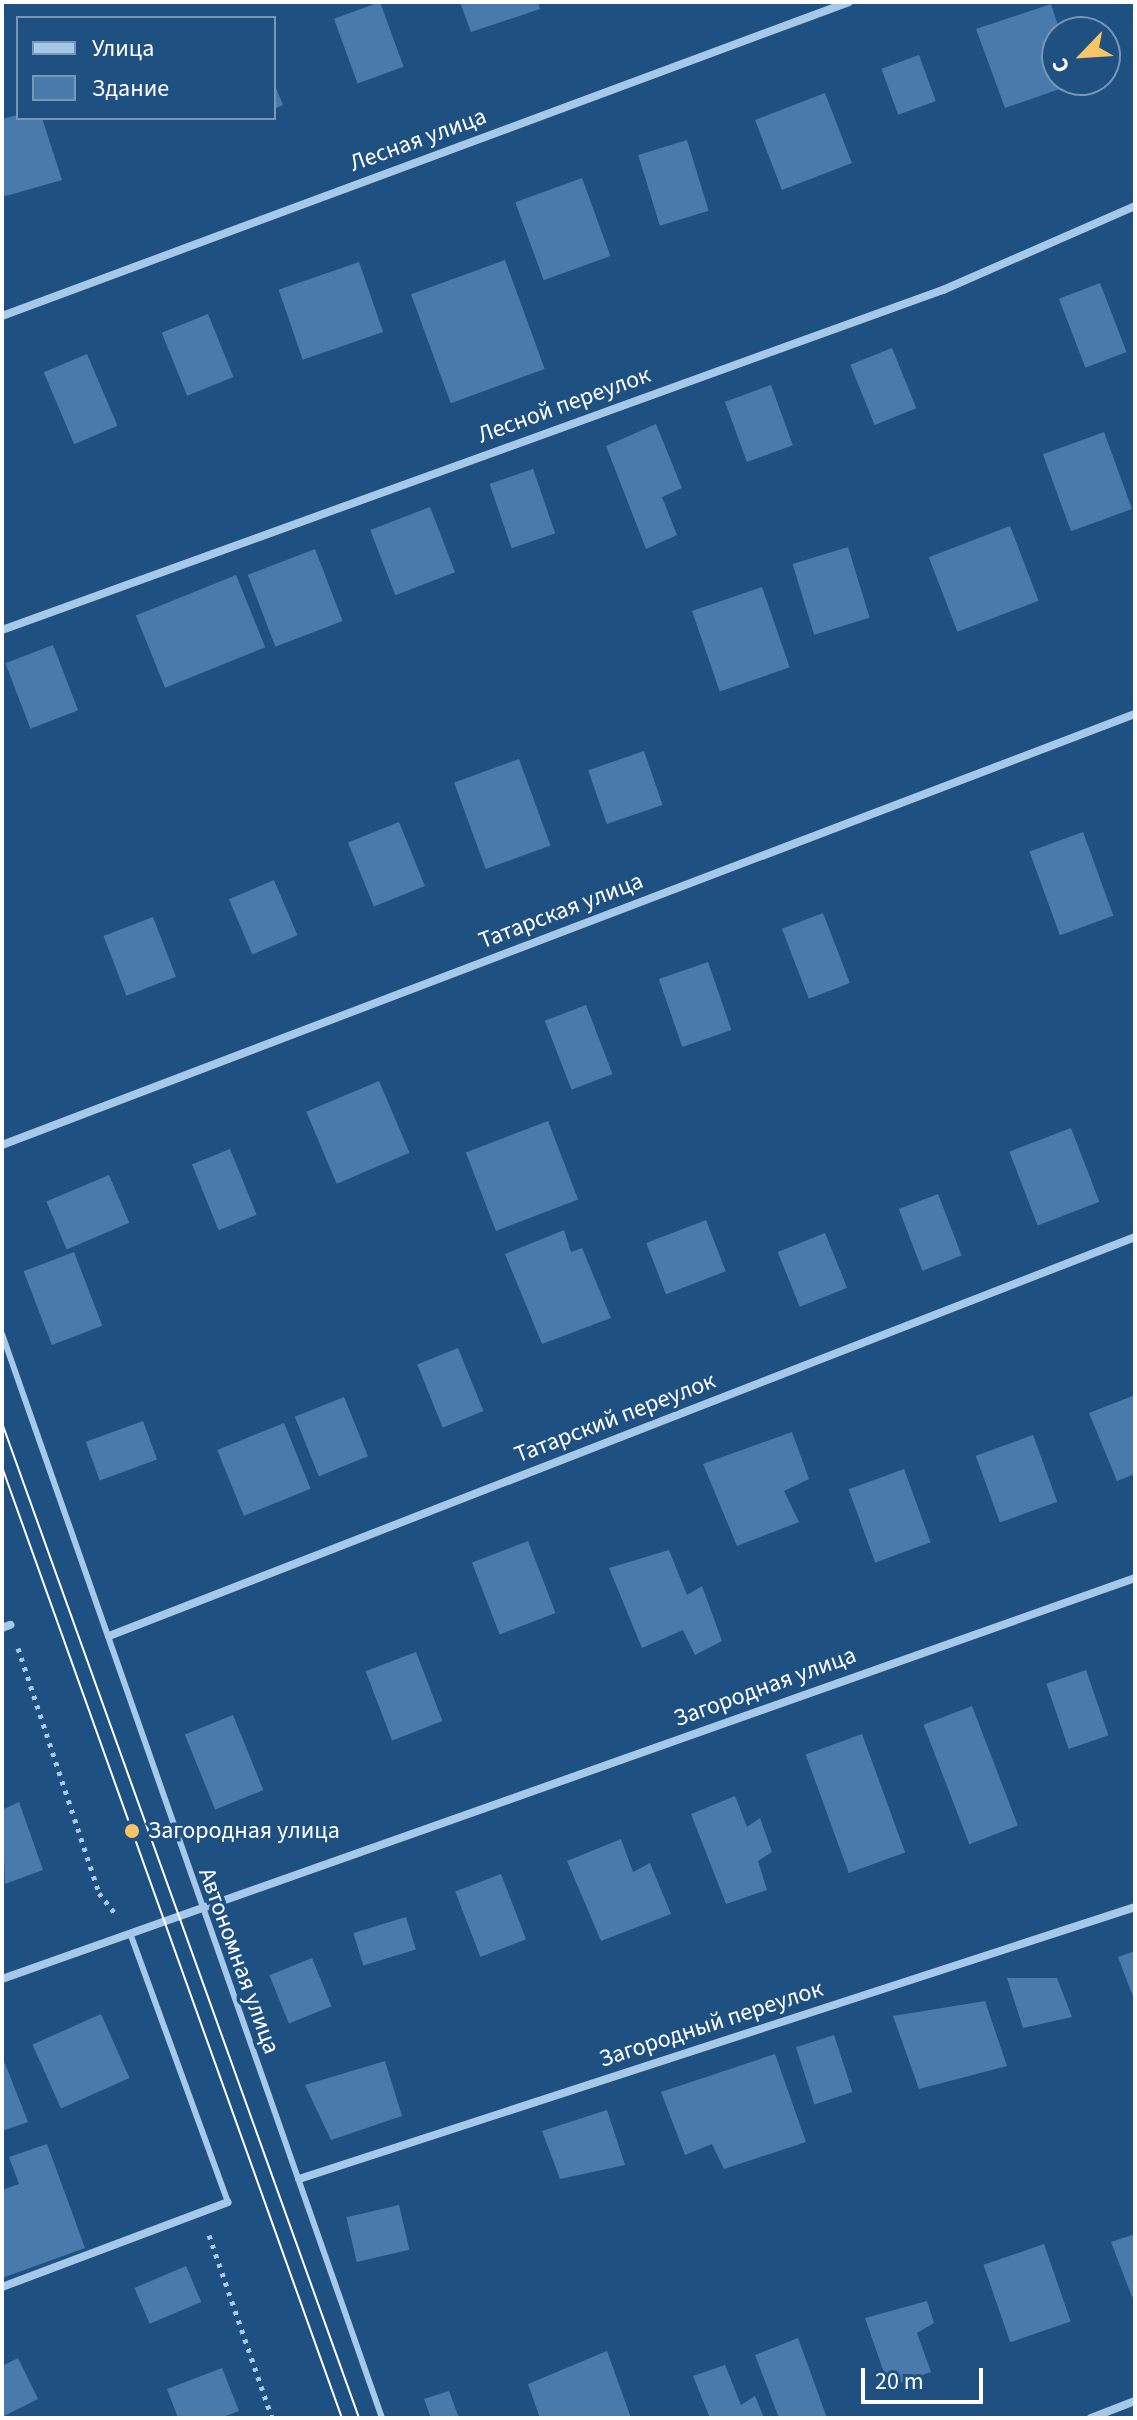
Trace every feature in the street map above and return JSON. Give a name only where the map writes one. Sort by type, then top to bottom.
[{"type":"street","name":"Лесная улица","points":[[2,316],[849,2]]},
{"type":"street","name":"Лесной переулок","points":[[2,630],[943,290],[1135,206]]},
{"type":"street","name":"Татарская улица","points":[[2,1145],[1135,714]]},
{"type":"street","name":"Татарский переулок","points":[[109,1636],[1135,1237]]},
{"type":"street","name":"Загородная улица","points":[[2,1979],[1135,1578]]},
{"type":"street","name":"Загородный переулок","points":[[299,2179],[1135,1907]]},
{"type":"street","points":[[2,2287],[228,2202]]},
{"type":"street","points":[[1091,2418],[1135,2401]]},
{"type":"lane","name":"Автономная улица","points":[[2,1334],[201,1909],[382,2418]]},
{"type":"lane","points":[[130,1933],[228,2202]]},
{"type":"path","points":[[6,1627],[99,1893],[130,1933]]},
{"type":"path","points":[[228,2202],[204,2221],[272,2418]]},
{"type":"building","points":[[380,2],[404,67],[358,84],[334,19]]},
{"type":"building","points":[[460,2],[538,2],[540,9],[471,32]]},
{"type":"building","points":[[1051,4],[1055,16],[1041,16],[1041,96],[1005,108],[976,29]]},
{"type":"building","points":[[919,55],[936,101],[898,115],[881,69]]},
{"type":"building","points":[[276,88],[283,105],[276,108]]},
{"type":"building","points":[[825,93],[852,163],[782,190],[755,120]]},
{"type":"building","points":[[16,116],[16,120],[43,120],[62,180],[2,197],[2,119]]},
{"type":"building","points":[[687,140],[709,211],[660,226],[638,155]]},
{"type":"building","points":[[582,178],[610,256],[544,280],[515,202]]},
{"type":"building","points":[[505,260],[545,369],[451,403],[411,294]]},
{"type":"building","points":[[359,262],[383,332],[303,360],[279,290]]},
{"type":"building","points":[[1100,283],[1127,352],[1085,368],[1059,299]]},
{"type":"building","points":[[208,314],[233,377],[187,396],[162,333]]},
{"type":"building","points":[[892,348],[916,408],[875,425],[850,365]]},
{"type":"building","points":[[87,354],[117,426],[74,444],[44,372]]},
{"type":"building","points":[[771,385],[793,445],[747,462],[725,402]]},
{"type":"building","points":[[656,424],[682,488],[662,497],[677,535],[646,549],[606,446]]},
{"type":"building","points":[[1104,432],[1132,509],[1071,531],[1043,454]]},
{"type":"building","points":[[533,469],[555,533],[512,548],[490,484]]},
{"type":"building","points":[[430,507],[455,572],[395,595],[370,530]]},
{"type":"building","points":[[1010,526],[1039,601],[957,632],[929,557]]},
{"type":"building","points":[[848,547],[870,618],[814,635],[793,564]]},
{"type":"building","points":[[315,549],[343,621],[275,647],[248,575]]},
{"type":"building","points":[[236,575],[265,647],[165,688],[136,615]]},
{"type":"building","points":[[762,587],[790,667],[720,691],[692,611]]},
{"type":"building","points":[[53,645],[78,710],[30,729],[5,663]]},
{"type":"building","points":[[644,751],[663,805],[607,824],[588,770]]},
{"type":"building","points":[[519,759],[550,845],[486,869],[454,783]]},
{"type":"building","points":[[399,822],[425,886],[374,907],[348,843]]},
{"type":"building","points":[[1083,832],[1113,916],[1060,935],[1029,851]]},
{"type":"building","points":[[274,880],[297,935],[252,954],[229,899]]},
{"type":"building","points":[[823,913],[850,983],[809,999],[782,929]]},
{"type":"building","points":[[153,917],[176,977],[126,996],[104,936]]},
{"type":"building","points":[[708,962],[731,1030],[682,1047],[659,979]]},
{"type":"building","points":[[586,1005],[613,1074],[571,1090],[545,1021]]},
{"type":"building","points":[[379,1081],[409,1153],[337,1184],[306,1112]]},
{"type":"building","points":[[548,1121],[578,1199],[496,1231],[466,1153]]},
{"type":"building","points":[[1071,1128],[1099,1202],[1038,1225],[1009,1152]]},
{"type":"building","points":[[230,1149],[257,1215],[219,1230],[192,1164]]},
{"type":"building","points":[[109,1175],[129,1223],[67,1249],[46,1202]]},
{"type":"building","points":[[938,1194],[962,1256],[922,1271],[899,1209]]},
{"type":"building","points":[[706,1220],[726,1271],[666,1294],[646,1243]]},
{"type":"building","points":[[564,1230],[571,1252],[582,1248],[611,1318],[542,1344],[505,1254]]},
{"type":"building","points":[[825,1233],[847,1288],[800,1307],[778,1252]]},
{"type":"building","points":[[74,1252],[102,1326],[52,1345],[24,1271]]},
{"type":"building","points":[[458,1348],[483,1411],[443,1428],[417,1364]]},
{"type":"building","points":[[1135,1395],[1135,1474],[1117,1481],[1089,1413]]},
{"type":"building","points":[[344,1397],[368,1456],[319,1476],[295,1417]]},
{"type":"building","points":[[143,1421],[157,1460],[100,1480],[86,1442]]},
{"type":"building","points":[[284,1423],[311,1489],[244,1516],[217,1450]]},
{"type":"building","points":[[792,1432],[809,1479],[784,1491],[799,1522],[737,1546],[703,1464]]},
{"type":"building","points":[[1033,1435],[1057,1502],[1000,1523],[976,1456]]},
{"type":"building","points":[[904,1469],[931,1542],[875,1562],[849,1489]]},
{"type":"building","points":[[528,1541],[556,1613],[500,1634],[472,1563]]},
{"type":"building","points":[[669,1550],[687,1595],[702,1586],[722,1641],[695,1655],[683,1630],[642,1648],[609,1568]]},
{"type":"building","points":[[416,1652],[443,1721],[392,1740],[366,1671]]},
{"type":"building","points":[[1086,1670],[1108,1735],[1069,1749],[1046,1684]]},
{"type":"building","points":[[972,1706],[1018,1825],[969,1844],[923,1725]]},
{"type":"building","points":[[233,1715],[263,1790],[215,1810],[185,1734]]},
{"type":"building","points":[[862,1734],[905,1852],[849,1873],[806,1755]]},
{"type":"building","points":[[735,1796],[747,1827],[760,1818],[772,1852],[758,1861],[767,1890],[726,1904],[691,1814]]},
{"type":"building","points":[[19,1802],[43,1870],[5,1884],[2,1810]]},
{"type":"building","points":[[621,1839],[633,1872],[650,1863],[671,1914],[601,1941],[567,1861]]},
{"type":"building","points":[[501,1874],[526,1939],[480,1957],[455,1892]]},
{"type":"building","points":[[406,1917],[416,1950],[363,1966],[353,1933]]},
{"type":"building","points":[[1135,1951],[1135,2002],[1118,1957]]},
{"type":"building","points":[[312,1958],[331,2006],[289,2023],[269,1975]]},
{"type":"building","points":[[1007,1978],[1057,1978],[1072,2017],[1023,2028]]},
{"type":"building","points":[[985,2001],[1007,2066],[919,2089],[893,2016]]},
{"type":"building","points":[[101,2014],[129,2078],[61,2108],[32,2045]]},
{"type":"building","points":[[834,2035],[853,2092],[814,2104],[796,2047]]},
{"type":"building","points":[[775,2054],[806,2142],[724,2169],[712,2144],[685,2155],[661,2092]]},
{"type":"building","points":[[2,2056],[28,2122],[2,2131]]},
{"type":"building","points":[[385,2061],[402,2116],[331,2140],[305,2085]]},
{"type":"building","points":[[607,2110],[625,2165],[560,2179],[542,2131]]},
{"type":"building","points":[[47,2144],[85,2248],[2,2278],[2,2190],[19,2184],[9,2157]]},
{"type":"building","points":[[399,2205],[409,2250],[357,2262],[346,2217]]},
{"type":"building","points":[[1135,2234],[1135,2296],[1132,2297],[1111,2242]]},
{"type":"building","points":[[1044,2244],[1071,2322],[1010,2342],[983,2265]]},
{"type":"building","points":[[186,2266],[201,2302],[150,2324],[134,2288]]},
{"type":"building","points":[[927,2301],[934,2323],[917,2333],[931,2372],[889,2387],[865,2318]]},
{"type":"building","points":[[798,2338],[827,2418],[779,2418],[755,2355]]},
{"type":"building","points":[[607,2351],[631,2418],[540,2418],[528,2384]]},
{"type":"building","points":[[18,2358],[38,2399],[2,2417],[2,2366]]},
{"type":"building","points":[[725,2365],[741,2405],[755,2396],[764,2418],[710,2418],[693,2376]]},
{"type":"building","points":[[222,2368],[239,2411],[220,2418],[178,2418],[167,2389]]},
{"type":"building","points":[[449,2391],[459,2418],[431,2418],[424,2399]]},
{"type":"tram line","points":[[2,1423],[359,2418]]},
{"type":"tram line","points":[[2,1467],[342,2418]]},
{"type":"place","name":"Загородная улица","points":[[132,1831]]}]
